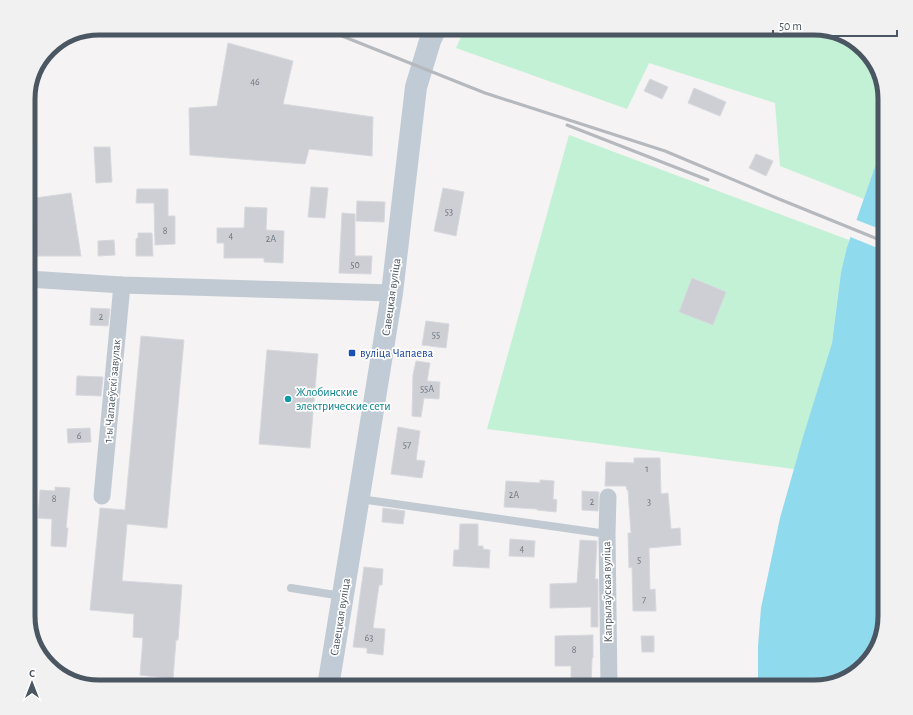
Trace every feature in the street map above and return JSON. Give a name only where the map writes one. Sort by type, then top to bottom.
[{"type":"main road","name":"Савецкая вуліца","points":[[329,680],[392,293],[416,87],[433,35]]},
{"type":"street","points":[[35,279],[122,284],[392,293]]},
{"type":"street","name":"1-ы Чапаеўскі завулак","points":[[102,496],[122,284]]},
{"type":"street","name":"Капрылаўская вуліца","points":[[608,497],[609,680]]},
{"type":"lane","points":[[359,499],[607,534]]},
{"type":"lane","points":[[292,588],[343,596]]},
{"type":"green space","points":[[462,35],[814,35],[834,38],[853,48],[865,60],[875,79],[878,100],[878,159],[864,199],[780,166],[775,103],[649,63],[627,109],[456,48]]},
{"type":"green space","points":[[569,135],[849,240],[841,272],[832,343],[794,469],[487,429]]},
{"type":"water","points":[[878,159],[877,628],[875,636],[865,655],[853,667],[834,677],[814,680],[758,680],[758,646],[761,608],[780,518],[832,343],[841,272],[847,247]]},
{"type":"pier","points":[[854,219],[878,228],[878,248],[848,236]]},
{"type":"building","points":[[228,43],[293,61],[283,104],[373,117],[372,156],[309,149],[305,164],[190,155],[189,108],[217,106]]},
{"type":"building","points":[[650,79],[668,87],[662,99],[644,91]]},
{"type":"building","points":[[694,88],[726,102],[720,116],[688,103]]},
{"type":"building","points":[[94,147],[110,147],[112,182],[96,183]]},
{"type":"building","points":[[756,154],[773,161],[766,176],[749,168]]},
{"type":"building","points":[[311,187],[328,188],[325,218],[308,217]]},
{"type":"building","points":[[443,188],[464,192],[456,236],[434,231]]},
{"type":"building","points":[[137,189],[168,189],[168,216],[175,216],[175,244],[155,245],[154,203],[136,203]]},
{"type":"building","points":[[71,193],[81,256],[35,256],[35,198]]},
{"type":"building","points":[[357,201],[385,202],[384,222],[356,221]]},
{"type":"building","points":[[245,207],[267,208],[266,230],[284,231],[283,263],[264,262],[264,258],[224,258],[224,243],[217,243],[217,228],[244,228]]},
{"type":"building","points":[[342,213],[355,214],[355,256],[372,256],[371,274],[339,273]]},
{"type":"building","points":[[138,233],[152,233],[153,256],[136,256],[136,239],[138,238]]},
{"type":"building","points":[[114,240],[115,255],[98,256],[98,241]]},
{"type":"building","points":[[692,278],[726,292],[713,325],[679,312]]},
{"type":"building","points":[[91,308],[110,309],[108,326],[90,325]]},
{"type":"building","points":[[426,321],[449,324],[446,348],[422,345]]},
{"type":"building","points":[[141,336],[184,340],[167,528],[127,524],[122,581],[182,585],[178,640],[176,640],[173,679],[140,675],[143,638],[133,637],[134,614],[90,610],[100,508],[125,510]]},
{"type":"building","name":"Жлобинские электрические сети","points":[[267,350],[318,354],[310,448],[259,444]]},
{"type":"building","points":[[416,361],[430,363],[427,381],[440,382],[439,399],[424,398],[421,417],[412,416],[413,375]]},
{"type":"building","points":[[77,376],[103,377],[101,396],[76,395]]},
{"type":"building","points":[[398,427],[420,431],[416,460],[425,461],[422,478],[391,474]]},
{"type":"building","points":[[90,428],[91,442],[68,443],[67,429]]},
{"type":"building","points":[[634,458],[660,458],[661,494],[668,493],[671,529],[680,528],[681,545],[649,548],[650,590],[655,589],[656,611],[633,611],[632,567],[629,568],[628,533],[631,533],[628,490],[626,486],[605,486],[606,462],[634,463]]},
{"type":"building","points":[[540,480],[554,481],[553,499],[557,500],[556,512],[504,507],[506,481],[540,483]]},
{"type":"building","points":[[55,487],[70,488],[66,528],[68,528],[66,547],[51,546],[52,519],[38,518],[40,490],[55,491]]},
{"type":"building","points":[[582,491],[599,492],[598,511],[582,510]]},
{"type":"building","points":[[383,508],[405,511],[403,524],[382,522]]},
{"type":"building","points":[[460,524],[478,524],[478,546],[483,546],[483,549],[490,550],[489,568],[453,566],[454,550],[459,550]]},
{"type":"building","points":[[510,539],[535,541],[534,557],[509,556]]},
{"type":"building","points":[[580,540],[597,541],[595,579],[598,579],[598,627],[591,627],[591,607],[550,608],[550,584],[577,583]]},
{"type":"building","points":[[364,567],[383,569],[382,585],[379,585],[373,628],[385,629],[383,655],[367,653],[367,648],[353,647]]},
{"type":"building","points":[[593,635],[591,680],[571,680],[571,666],[555,666],[555,636]]},
{"type":"building","points":[[641,636],[654,636],[654,652],[642,652]]},
{"type":"railway","points":[[340,35],[485,93],[665,151],[878,239]]},
{"type":"railway","points":[[567,125],[708,180]]},
{"type":"place","name":"вуліца Чапаева","points":[[352,353]]},
{"type":"place","name":"Жлобинские электрические сети","points":[[288,399]]}]
